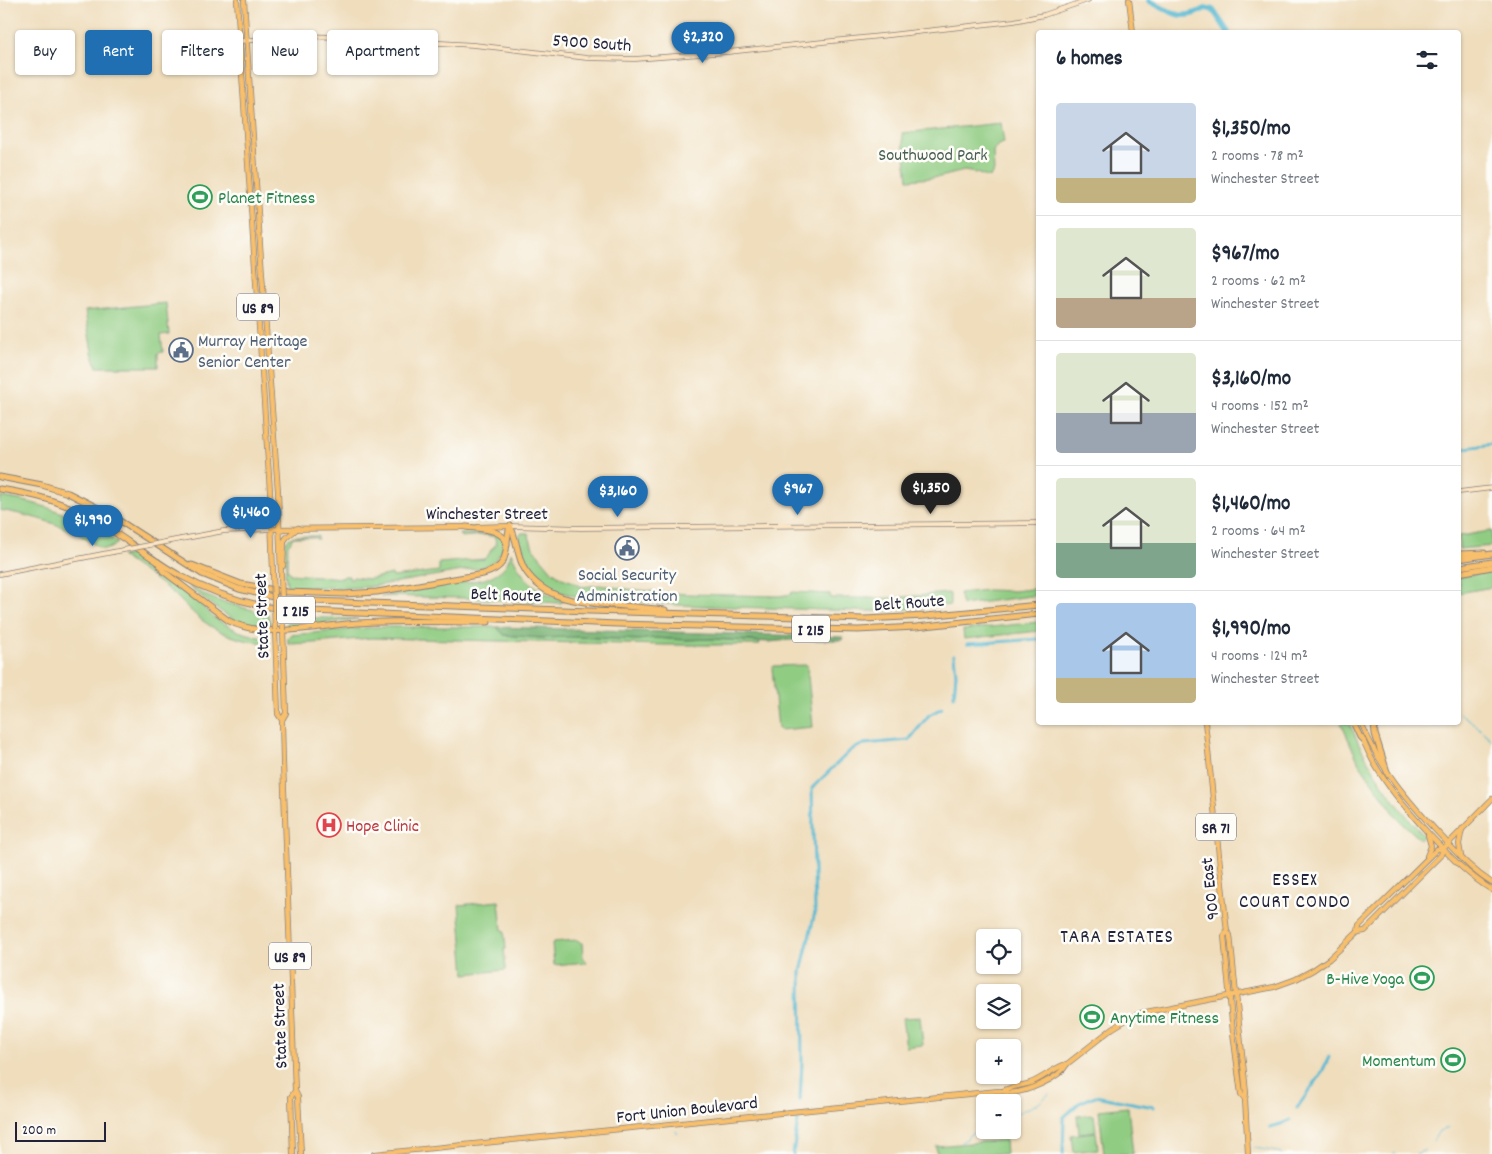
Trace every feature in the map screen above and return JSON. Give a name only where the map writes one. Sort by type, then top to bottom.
[{"type":"highway","name":"Belt Route","points":[[0,477],[42,485],[68,493],[106,512],[202,574],[239,589],[286,600],[897,619],[1036,605]]},
{"type":"highway","name":"Belt Route","points":[[0,489],[33,495],[60,503],[90,517],[196,584],[237,600],[287,610],[617,624],[858,630],[916,627],[1036,614]]},
{"type":"highway","points":[[174,556],[205,571],[241,584],[287,592],[344,594],[377,592],[489,572],[498,568],[506,555],[510,526]]},
{"type":"highway","points":[[510,526],[514,534],[518,555],[525,570],[534,581],[555,596],[576,602],[712,614]]},
{"type":"highway","points":[[466,527],[499,534],[505,539],[507,548]]},
{"type":"highway","points":[[1461,554],[1492,553]]},
{"type":"highway","points":[[1461,559],[1492,553]]},
{"type":"highway","points":[[156,560],[163,571],[229,621],[239,626],[283,630],[358,623],[533,620]]},
{"type":"highway","points":[[1461,567],[1492,562]]},
{"type":"highway","points":[[1461,573],[1492,567]]},
{"type":"highway","points":[[1355,725],[1363,740]]},
{"type":"highway","points":[[1374,725],[1375,734],[1388,775]]},
{"type":"main road","name":"State Street","points":[[237,0],[239,30]]},
{"type":"main road","name":"State Street","points":[[244,0],[280,529],[286,713],[282,720],[294,1091],[291,1098],[293,1154]]},
{"type":"main road","name":"5900 South","points":[[243,41],[300,36],[338,37],[474,44],[598,58],[644,58],[877,37],[1014,20],[1044,15],[1088,0]]},
{"type":"main road","points":[[1129,0],[1133,30]]},
{"type":"main road","name":"State Street","points":[[242,75],[270,491],[278,714],[282,720]]},
{"type":"main road","points":[[1461,492],[1492,488]]},
{"type":"main road","name":"Winchester Street","points":[[0,574],[224,531],[299,528],[510,526],[581,528],[1036,523]]},
{"type":"main road","points":[[281,575],[284,564],[284,541],[299,528]]},
{"type":"main road","name":"900 East","points":[[1205,725],[1246,1093],[1244,1099],[1248,1154]]},
{"type":"main road","points":[[1362,725],[1388,775],[1448,844],[1477,873],[1492,883]]},
{"type":"main road","points":[[1363,740],[1371,759],[1389,788],[1407,811],[1469,875],[1492,890]]},
{"type":"main road","name":"Fort Union Boulevard","points":[[374,1154],[1003,1091],[1007,1093],[1037,1086],[1064,1070],[1067,1064],[1107,1032],[1131,1017],[1156,1009],[1274,987],[1313,970],[1329,959],[1358,932],[1365,931],[1442,854],[1443,849],[1492,800]]},
{"type":"main road","points":[[1461,857],[1462,830]]},
{"type":"main road","points":[[1422,864],[1431,848],[1427,832]]},
{"type":"main road","name":"Fort Union Boulevard","points":[[1358,932],[1359,926],[1422,864],[1437,850],[1443,849]]},
{"type":"main road","name":"900 East","points":[[1227,932],[1224,936],[1230,996],[1241,1094],[1244,1099]]},
{"type":"main road","name":"State Street","points":[[294,1091],[298,1097],[301,1154]]},
{"type":"green space","name":"Southwood Park","points":[[1001,123],[1004,143],[998,145],[993,151],[994,171],[990,177],[964,171],[940,177],[908,179],[902,133]]},
{"type":"green space","points":[[166,303],[169,334],[161,335],[163,352],[158,353],[158,367],[97,367],[92,352],[85,311]]},
{"type":"green space","points":[[0,497],[47,507],[91,526],[118,543],[103,549],[57,525],[29,516],[0,510]]},
{"type":"green space","points":[[1492,531],[1492,546],[1461,549],[1461,536]]},
{"type":"green space","points":[[528,533],[533,548],[552,571],[582,587],[600,585],[686,594],[779,596],[792,594],[792,592],[830,594],[831,598],[892,598],[948,593],[950,594],[950,605],[888,611],[855,611],[677,605],[582,598],[560,592],[534,574],[526,559],[519,535]]},
{"type":"green space","points":[[459,534],[495,534],[501,536],[505,544],[495,560],[479,568],[369,587],[287,586],[285,544],[287,540],[294,536],[318,536],[318,539],[315,537],[293,537],[288,544],[287,571],[290,574],[343,578],[344,576],[349,576],[349,579],[353,577],[369,579],[392,574],[393,577],[439,571],[439,563],[484,559],[496,545],[495,537],[484,535],[461,537]]},
{"type":"green space","points":[[511,552],[520,570],[531,583],[546,593],[564,601],[560,603],[381,596],[485,579],[505,566]]},
{"type":"green space","points":[[136,554],[193,598],[214,618],[238,631],[262,638],[267,637],[270,643],[242,639],[224,633],[207,624],[168,589],[121,556]]},
{"type":"green space","points":[[1492,571],[1492,587],[1461,593],[1461,577]]},
{"type":"green space","points":[[188,586],[222,602],[268,614],[269,626],[247,625],[236,620],[216,608]]},
{"type":"green space","points":[[1036,588],[1036,595],[962,605],[959,593],[988,590],[1013,591]]},
{"type":"green space","points":[[289,617],[358,619],[287,627]]},
{"type":"green space","points":[[1036,622],[1036,631],[964,639],[963,630]]},
{"type":"green space","points":[[376,627],[497,627],[504,635],[541,638],[712,639],[760,642],[759,645],[665,645],[372,638],[288,644],[288,638],[291,635]]},
{"type":"green space","points":[[497,627],[843,637],[842,640],[769,642],[712,639],[541,638],[504,635]]},
{"type":"green space","points":[[807,665],[813,727],[780,730],[778,728],[772,668],[774,666]]},
{"type":"green space","points":[[1342,725],[1350,725],[1364,754],[1382,783],[1424,836],[1420,839],[1399,820],[1359,763]]},
{"type":"green space","points":[[499,901],[506,949],[504,949],[506,970],[465,974],[459,905]]},
{"type":"green space","points":[[577,940],[582,943],[583,957],[587,962],[554,965],[553,942]]},
{"type":"green space","points":[[920,1017],[923,1045],[906,1047],[902,1018]]},
{"type":"green space","points":[[1128,1107],[1133,1154],[1104,1154],[1099,1110]]},
{"type":"green space","points":[[1094,1115],[1096,1131],[1079,1133],[1077,1116]]},
{"type":"green space","points":[[1096,1132],[1098,1149],[1073,1152],[1071,1135]]},
{"type":"green space","points":[[1005,1140],[1006,1154],[937,1154],[936,1146]]},
{"type":"waterway","points":[[1149,1],[1170,12],[1182,15],[1189,15],[1206,8],[1213,10],[1227,30]]},
{"type":"waterway","points":[[1461,449],[1492,444]]},
{"type":"waterway","points":[[967,644],[1036,639]]},
{"type":"waterway","points":[[954,655],[956,674],[954,696]]},
{"type":"waterway","points":[[800,1100],[802,1063],[801,972],[815,912],[812,788],[851,750],[864,744],[909,740],[929,715],[942,708]]},
{"type":"waterway","points":[[1461,714],[1492,740]]},
{"type":"waterway","points":[[1297,1108],[1321,1074],[1329,1057]]},
{"type":"waterway","points":[[1021,1111],[1039,1103],[1049,1094]]},
{"type":"waterway","points":[[1063,1154],[1064,1117],[1079,1103],[1095,1096],[1154,1107]]},
{"type":"waterway","points":[[793,1154],[798,1120]]},
{"type":"waterway","points":[[1270,1127],[1290,1120]]},
{"type":"waterway","points":[[1433,1141],[1439,1131],[1449,1127]]},
{"type":"waterway","points":[[961,1142],[976,1132]]},
{"type":"waterway","points":[[1254,1148],[1282,1154]]},
{"type":"waterway","points":[[1416,1154],[1425,1150]]},
{"type":"place","name":"Planet Fitness","points":[[200,197]]},
{"type":"place","name":"Murray Heritage Senior Center","points":[[181,350]]},
{"type":"place","name":"Social Security Administration","points":[[627,548]]},
{"type":"place","name":"Hope Clinic","points":[[329,825]]},
{"type":"place","name":"B-Hive Yoga","points":[[1422,978]]},
{"type":"place","name":"Anytime Fitness","points":[[1092,1017]]},
{"type":"place","name":"Momentum","points":[[1453,1060]]},
{"type":"district","name":"ESSEX COURT CONDO","points":[[1295,889]]},
{"type":"district","name":"TARA ESTATES","points":[[1117,935]]}]
